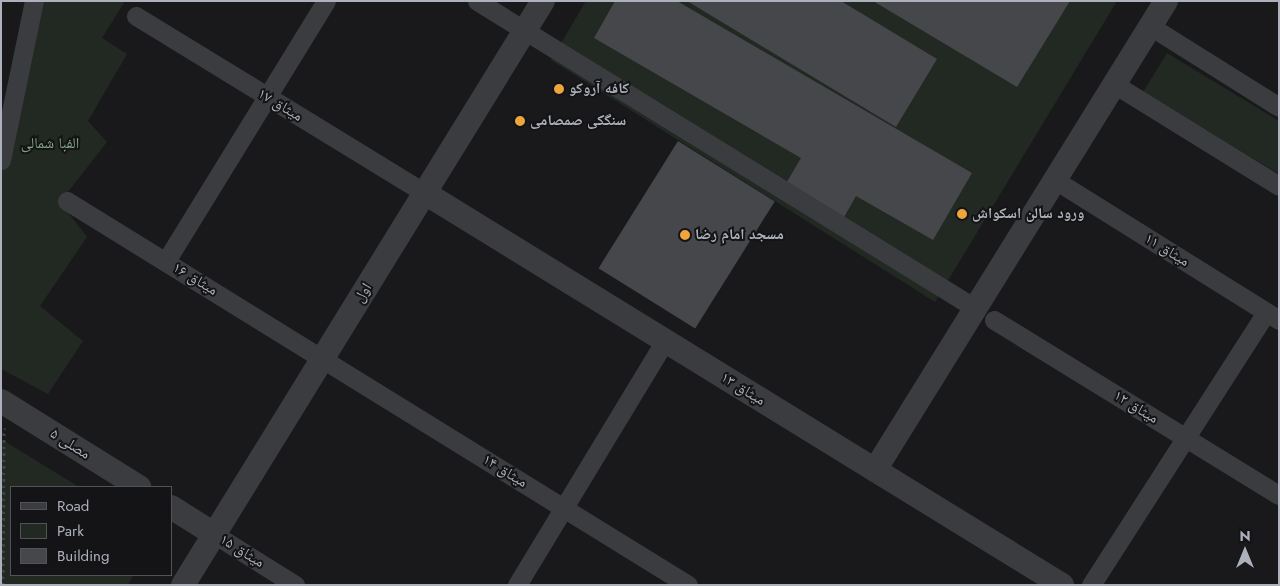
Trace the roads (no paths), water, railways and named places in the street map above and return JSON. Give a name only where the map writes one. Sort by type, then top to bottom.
[{"type":"street","points":[[2,150],[34,1]]},
{"type":"street","points":[[166,262],[269,97],[326,1]]},
{"type":"street","name":"میثاق ۱۲","points":[[477,1],[1279,495]]},
{"type":"street","name":"اول","points":[[183,585],[543,1]]},
{"type":"street","points":[[875,470],[985,314],[1055,180],[1166,1]]},
{"type":"street","name":"میثاق ۱۷","points":[[136,16],[425,193]]},
{"type":"street","points":[[1150,26],[1279,107]]},
{"type":"street","points":[[1114,84],[1279,186]]},
{"type":"street","name":"میثاق ۱۱","points":[[1055,180],[1273,316]]},
{"type":"street","name":"میثاق ۱۳","points":[[425,193],[1062,585]]},
{"type":"street","name":"میثاق ۱۶","points":[[67,201],[323,358]]},
{"type":"street","points":[[1091,585],[1185,438],[1273,316]]},
{"type":"street","points":[[518,585],[666,341]]},
{"type":"street","name":"میثاق ۱۴","points":[[323,358],[688,585]]},
{"type":"street","name":"مصلی ۵","points":[[3,402],[137,486]]},
{"type":"street","points":[[172,508],[214,534]]},
{"type":"street","name":"میثاق ۱۵","points":[[214,534],[295,585]]},
{"type":"place","name":"کافه آروکو","points":[[559,89]]},
{"type":"place","name":"سنگکی صمصامی","points":[[520,121]]},
{"type":"place","name":"ورود سالن اسکواش","points":[[962,214]]},
{"type":"place","name":"مسجد امام رضا","points":[[685,235]]},
{"type":"park label","name":"الفبا شمالی","points":[[50,144]]}]
